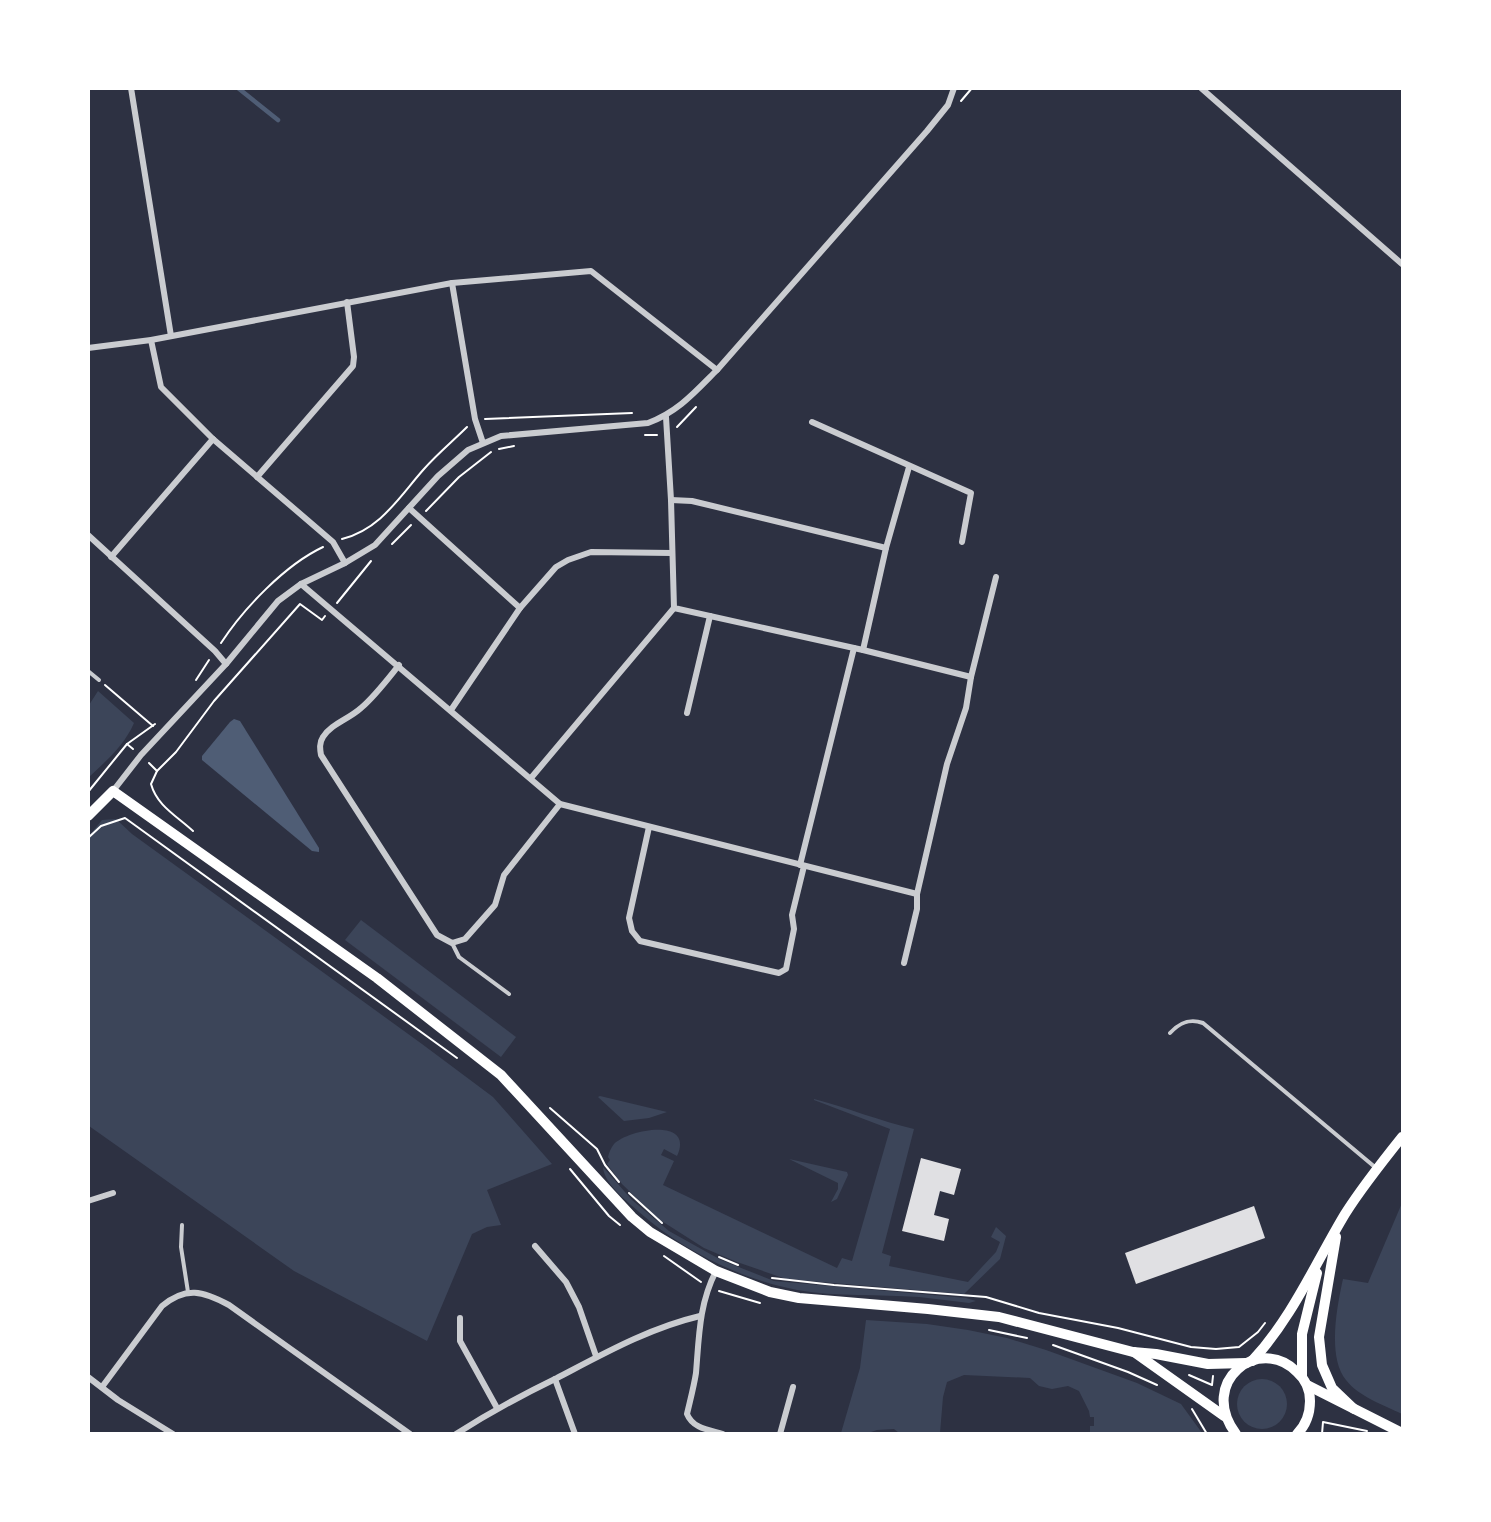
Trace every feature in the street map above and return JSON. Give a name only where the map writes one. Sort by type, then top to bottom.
[{"type":"main road","points":[[88,816],[113,791],[377,978],[501,1075],[533,1107],[620,1206],[650,1232],[716,1271],[770,1292],[799,1298],[999,1317],[1133,1352],[1208,1364],[1275,1359],[1285,1362],[1304,1380],[1402,1433]]},
{"type":"main road","points":[[1224,1416],[1222,1404],[1227,1384],[1237,1370],[1249,1362],[1271,1340],[1320,1262],[1338,1227],[1377,1168],[1402,1137]]},
{"type":"main road","points":[[1338,1227],[1319,1337],[1322,1365],[1332,1388],[1354,1409]]},
{"type":"main road","points":[[1297,1434],[1310,1408],[1310,1396],[1304,1380],[1302,1334],[1320,1262]]},
{"type":"main road","points":[[1133,1352],[1224,1416],[1236,1434]]},
{"type":"street","points":[[131,88],[171,336]]},
{"type":"street","points":[[113,791],[141,755],[226,664],[278,601],[301,584],[345,563],[375,545],[438,476],[468,450],[501,436],[648,423],[666,417],[684,402],[717,370],[927,131],[948,105],[954,88]]},
{"type":"street","points":[[1201,88],[1402,264]]},
{"type":"street","points":[[88,348],[151,340],[452,283],[591,271],[717,370]]},
{"type":"street","points":[[452,283],[475,419],[483,443]]},
{"type":"street","points":[[257,477],[353,366],[354,357],[346,302]]},
{"type":"street","points":[[151,340],[161,387],[213,439],[333,542],[345,563]]},
{"type":"street","points":[[531,778],[674,608],[666,417]]},
{"type":"street","points":[[812,422],[971,493],[962,542]]},
{"type":"street","points":[[111,557],[213,439]]},
{"type":"street","points":[[863,650],[886,548],[909,467]]},
{"type":"street","points":[[671,500],[692,501],[886,548]]},
{"type":"street","points":[[409,508],[520,608]]},
{"type":"street","points":[[88,535],[215,651],[226,664]]},
{"type":"street","points":[[451,710],[520,608],[556,567],[578,555],[591,552],[672,553]]},
{"type":"street","points":[[904,963],[917,909],[917,894],[947,764],[966,708],[971,677],[996,577]]},
{"type":"street","points":[[301,584],[560,804],[917,894]]},
{"type":"street","points":[[674,608],[863,650],[971,677]]},
{"type":"street","points":[[687,712],[710,616]]},
{"type":"street","points":[[649,827],[629,918],[632,931],[640,941],[779,973],[786,969],[794,929],[792,915],[802,865],[854,648]]},
{"type":"street","points":[[399,665],[374,697],[321,738],[321,755],[437,935],[452,943],[465,939],[495,904],[504,875],[560,804]]},
{"type":"street","points":[[88,1202],[113,1193]]},
{"type":"street","points":[[535,1246],[566,1282],[579,1307],[596,1356]]},
{"type":"street","points":[[716,1271],[707,1287],[700,1316],[696,1375],[687,1414],[696,1426],[723,1434]]},
{"type":"street","points":[[102,1387],[162,1306],[172,1298],[188,1293],[211,1295],[229,1305],[410,1434]]},
{"type":"street","points":[[456,1434],[497,1408],[596,1356],[700,1316]]},
{"type":"street","points":[[460,1318],[460,1341],[497,1408]]},
{"type":"street","points":[[88,1377],[173,1434]]},
{"type":"street","points":[[555,1379],[575,1434]]},
{"type":"street","points":[[780,1434],[793,1387]]},
{"type":"lane","points":[[88,671],[99,680]]},
{"type":"lane","points":[[452,943],[459,957],[509,994]]},
{"type":"lane","points":[[1170,1033],[1181,1023],[1190,1020],[1203,1023],[1377,1168]]},
{"type":"lane","points":[[182,1225],[181,1247],[188,1293]]},
{"type":"path","points":[[99,680],[163,732]]},
{"type":"path","points":[[88,792],[127,744],[157,771],[151,784],[154,796],[193,831]]},
{"type":"path","points":[[88,838],[101,826],[125,818],[463,1063]]},
{"type":"path","points":[[543,1102],[597,1149],[605,1165],[622,1187],[664,1225]]},
{"type":"path","points":[[565,1164],[609,1216],[628,1230]]},
{"type":"path","points":[[657,1251],[707,1287],[768,1305]]},
{"type":"path","points":[[718,1257],[739,1265]]},
{"type":"path","points":[[771,1278],[986,1297],[1039,1313],[1118,1328]]},
{"type":"path","points":[[983,1328],[1037,1341]]},
{"type":"path","points":[[1047,1343],[1128,1372]]},
{"type":"path","points":[[1191,1408],[1207,1434]]},
{"type":"path","points":[[1322,1434],[1323,1422],[1372,1432],[1377,1420]]},
{"type":"shaded area","points":[[98,691],[134,723],[120,746],[89,777],[89,705]]},
{"type":"shaded area","points":[[234,719],[240,721],[319,848],[319,852],[312,851],[202,760],[202,756]]},
{"type":"shaded area","points":[[116,819],[132,834],[493,1097],[552,1164],[487,1190],[501,1225],[487,1227],[472,1234],[427,1341],[294,1271],[89,1126],[89,836],[102,820]]},
{"type":"shaded area","points":[[361,920],[516,1037],[501,1057],[345,940]]},
{"type":"shaded area","points":[[598,1097],[667,1112],[649,1118],[624,1121]]},
{"type":"shaded area","points":[[814,1099],[914,1129],[882,1253],[891,1256],[889,1266],[968,1282],[996,1252],[1000,1242],[991,1237],[996,1227],[1006,1236],[1000,1259],[964,1294],[786,1279],[737,1262],[704,1248],[657,1218],[622,1184],[607,1164],[612,1147],[622,1139],[645,1131],[669,1131],[677,1136],[680,1144],[677,1156],[664,1149],[661,1155],[674,1161],[663,1185],[837,1268],[842,1258],[852,1261],[890,1129]]},
{"type":"shaded area","points":[[789,1159],[847,1172],[848,1175],[837,1199],[831,1202],[838,1189],[838,1183]]},
{"type":"shaded area","points":[[603,1167],[632,1200],[669,1231],[721,1260],[774,1281],[966,1298],[976,1301],[969,1303],[919,1297],[812,1292],[754,1279],[713,1261],[656,1226],[617,1192],[607,1180]]},
{"type":"shaded area","points":[[1402,1203],[1402,1414],[1372,1400],[1346,1380],[1337,1358],[1335,1331],[1343,1279],[1368,1283]]},
{"type":"shaded area","points":[[866,1320],[927,1324],[968,1330],[1007,1338],[1046,1350],[1137,1383],[1181,1404],[1202,1433],[1090,1433],[1090,1426],[1094,1426],[1094,1417],[1090,1417],[1079,1391],[1068,1386],[1052,1389],[1039,1386],[1030,1378],[964,1375],[947,1382],[943,1397],[940,1433],[899,1433],[894,1429],[868,1433],[841,1433],[860,1368]]},
{"type":"shaded area","points":[[1257,1379],[1267,1379],[1280,1386],[1287,1399],[1287,1409],[1280,1422],[1267,1429],[1257,1429],[1248,1425],[1241,1418],[1237,1409],[1237,1399],[1241,1390],[1248,1383]]},
{"type":"building","points":[[921,1158],[961,1169],[954,1195],[940,1191],[934,1215],[949,1219],[944,1241],[902,1231]]},
{"type":"building","points":[[1254,1206],[1265,1238],[1136,1284],[1125,1253]]},
{"type":"waterway","points":[[238,88],[278,120]]}]
